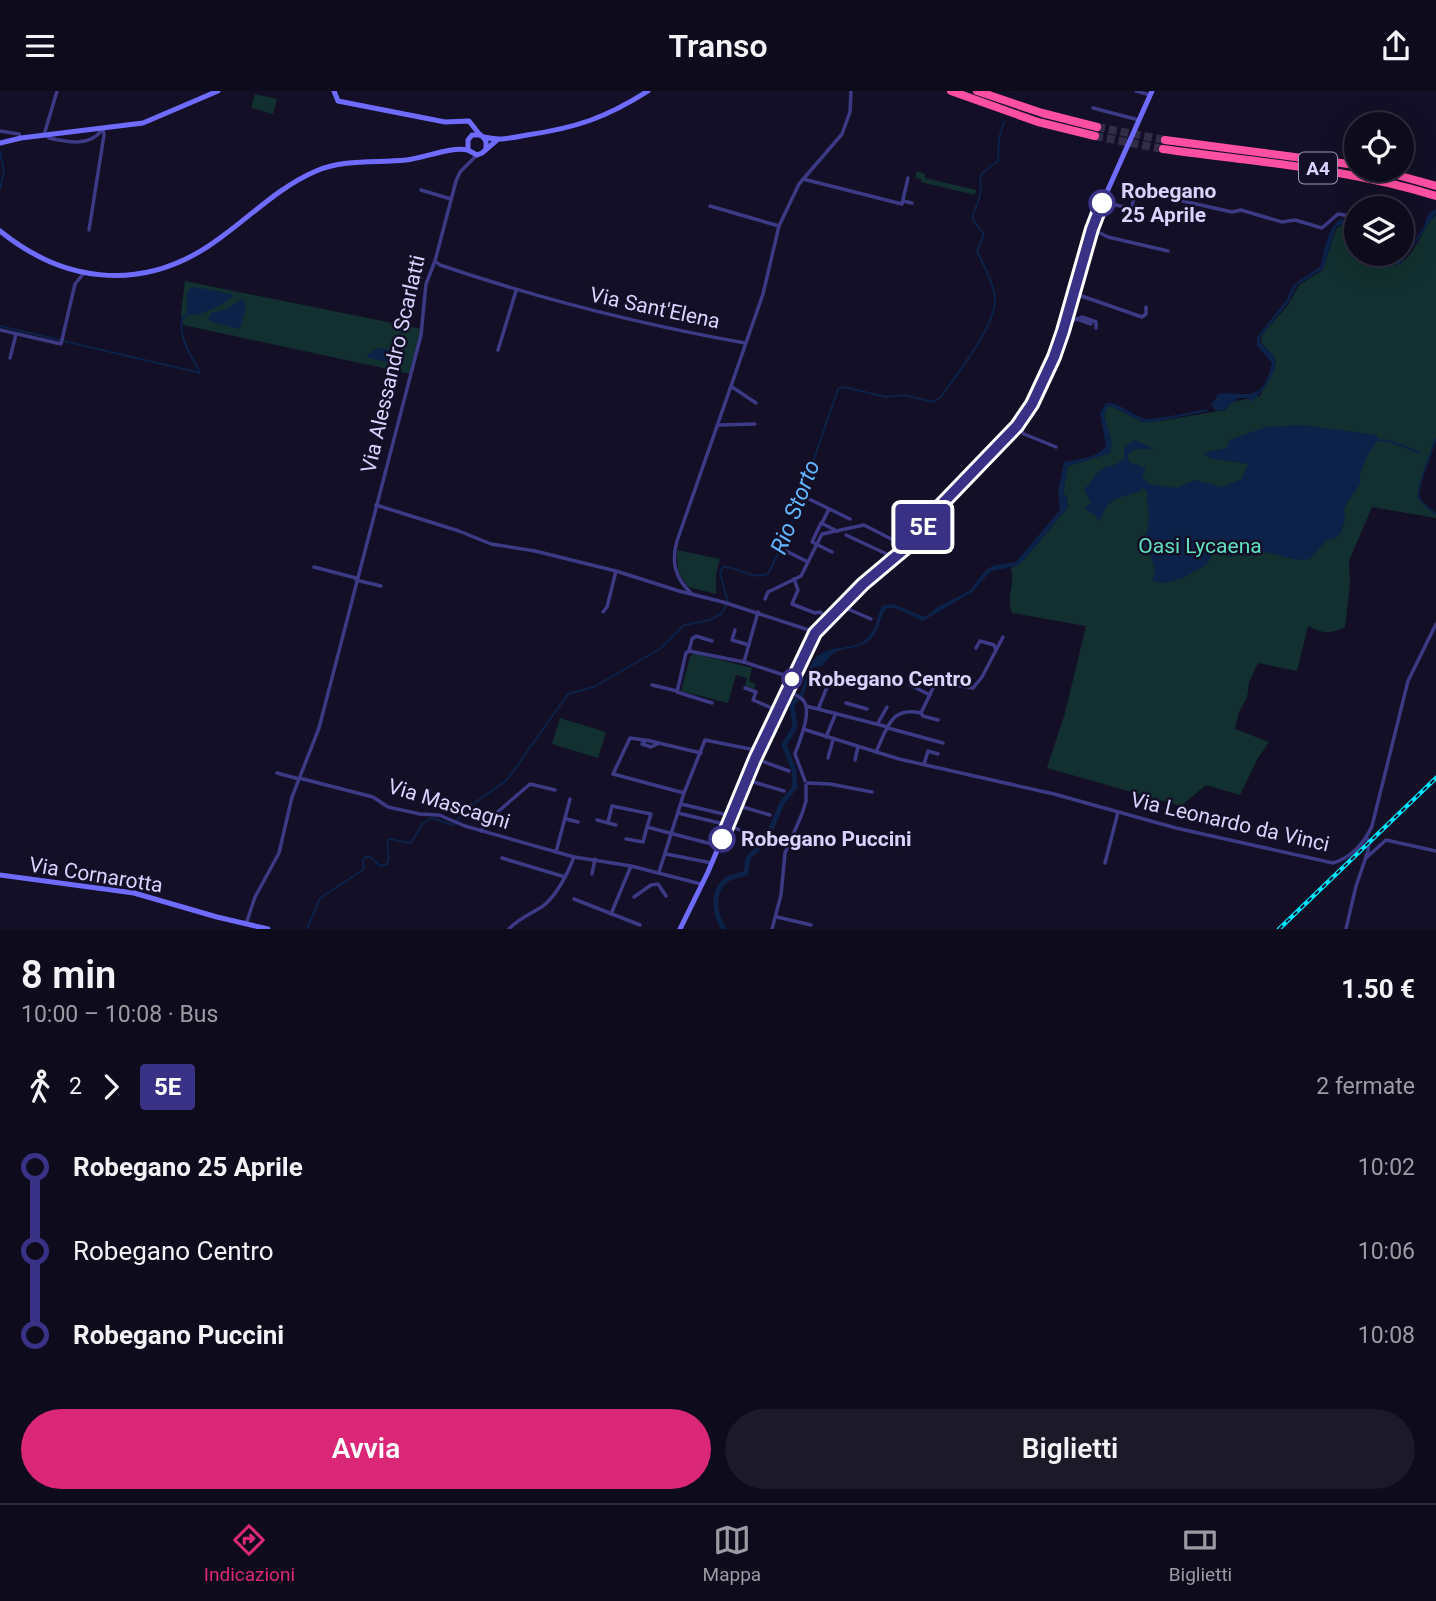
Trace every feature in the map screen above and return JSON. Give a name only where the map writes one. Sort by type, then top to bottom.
[{"type":"highway","points":[[951,91],[1038,122],[1096,132],[977,91]]},
{"type":"highway","name":"A4","points":[[1344,164],[1164,145],[1344,172]]},
{"type":"highway","points":[[1414,180],[1436,186]]},
{"type":"highway","name":"A4","points":[[1390,182],[1436,196]]},
{"type":"main road","points":[[0,143],[151,121],[208,92],[218,91]]},
{"type":"main road","points":[[334,91],[338,101],[445,122],[466,121],[474,126],[487,142],[486,148]]},
{"type":"main road","points":[[452,150],[469,151],[478,155],[499,140],[567,129],[615,112],[648,91]]},
{"type":"main road","points":[[680,929],[815,632],[907,547],[939,507],[1017,426],[1032,404],[1066,318],[1102,202],[1151,93]]},
{"type":"main road","points":[[0,231],[36,256],[71,270],[131,275],[177,263],[218,240],[282,189],[320,170],[360,162],[428,157],[452,150],[467,141],[474,126]]},
{"type":"main road","points":[[472,135],[499,140]]},
{"type":"main road","points":[[467,141],[469,151]]},
{"type":"main road","name":"Via Cornarotta","points":[[0,875],[134,893],[268,929]]},
{"type":"street","points":[[57,91],[46,135],[49,138],[83,142],[99,135],[103,128]]},
{"type":"street","points":[[745,343],[763,294],[779,226],[803,179],[842,134],[850,113],[851,91]]},
{"type":"street","points":[[1136,91],[1151,93]]},
{"type":"street","points":[[1093,108],[1139,120]]},
{"type":"street","points":[[89,230],[103,128]]},
{"type":"street","points":[[0,131],[17,134],[21,138]]},
{"type":"street","points":[[469,151],[472,157],[470,162]]},
{"type":"street","points":[[470,162],[478,155]]},
{"type":"street","name":"Via Alessandro Scarlatti","points":[[246,924],[255,897],[279,853],[292,797],[319,728],[421,335],[425,290],[460,172],[470,162]]},
{"type":"street","points":[[903,201],[908,178]]},
{"type":"street","points":[[803,179],[902,204],[903,201],[912,203]]},
{"type":"street","points":[[421,190],[451,199]]},
{"type":"street","points":[[1102,202],[1129,208],[1138,191],[1232,212],[1247,211],[1282,222],[1295,219],[1322,228],[1338,214],[1344,215]]},
{"type":"street","points":[[710,206],[779,226]]},
{"type":"street","points":[[1092,229],[1108,237],[1168,251]]},
{"type":"street","name":"Via Sant'Elena","points":[[435,261],[516,291],[663,328],[745,343],[673,558],[679,579],[691,593]]},
{"type":"street","points":[[2,331],[61,344],[75,284],[71,270]]},
{"type":"street","points":[[75,284],[85,273]]},
{"type":"street","points":[[498,350],[516,291]]},
{"type":"street","points":[[1073,293],[1142,317],[1146,314],[1146,307]]},
{"type":"street","points":[[1077,319],[1082,317],[1096,322],[1096,328]]},
{"type":"street","points":[[1066,318],[1091,324]]},
{"type":"street","points":[[10,358],[16,334]]},
{"type":"street","points":[[732,386],[756,403]]},
{"type":"street","points":[[719,425],[755,424]]},
{"type":"street","points":[[1017,426],[1024,434],[1056,447]]},
{"type":"street","points":[[807,498],[850,519]]},
{"type":"street","points":[[376,505],[491,544],[535,551],[616,571],[723,601],[815,632]]},
{"type":"street","points":[[829,509],[813,543],[832,552]]},
{"type":"street","points":[[821,523],[838,531]]},
{"type":"street","points":[[765,599],[768,591],[801,576],[822,534],[864,526],[907,547]]},
{"type":"street","points":[[846,535],[891,556]]},
{"type":"street","points":[[884,566],[899,542]]},
{"type":"street","points":[[786,551],[808,562]]},
{"type":"street","points":[[314,567],[381,586]]},
{"type":"street","points":[[603,612],[607,607],[616,571]]},
{"type":"street","points":[[794,579],[799,590],[792,604],[815,613],[820,612],[828,619]]},
{"type":"street","points":[[841,606],[871,619]]},
{"type":"street","points":[[744,662],[758,612]]},
{"type":"street","name":"Via Leonardo da Vinci","points":[[806,730],[876,752],[1054,794],[1176,828],[1330,863],[1345,859],[1366,837],[1380,801],[1408,681],[1436,624]]},
{"type":"street","points":[[735,630],[732,640],[749,645]]},
{"type":"street","points":[[677,691],[692,639],[696,636],[712,641]]},
{"type":"street","points":[[921,713],[940,683],[973,688],[982,677],[1003,637]]},
{"type":"street","points":[[976,648],[980,641],[994,645],[996,650]]},
{"type":"street","points":[[689,651],[744,662],[793,678]]},
{"type":"street","points":[[652,684],[712,703]]},
{"type":"street","points":[[910,685],[930,695]]},
{"type":"street","points":[[819,707],[827,687]]},
{"type":"street","points":[[745,688],[756,692],[753,700],[779,711]]},
{"type":"street","points":[[772,929],[781,895],[785,853],[806,801],[806,783],[795,754],[806,730],[806,706],[799,697],[788,691]]},
{"type":"street","points":[[846,703],[867,709]]},
{"type":"street","points":[[853,717],[856,705]]},
{"type":"street","points":[[806,706],[819,707],[943,743]]},
{"type":"street","points":[[879,730],[887,707]]},
{"type":"street","points":[[876,752],[888,727],[899,713],[907,710],[938,720]]},
{"type":"street","points":[[826,737],[836,713]]},
{"type":"street","points":[[684,793],[614,775],[613,772],[630,738],[701,753]]},
{"type":"street","points":[[828,758],[833,739]]},
{"type":"street","points":[[659,872],[684,793],[705,740],[760,751]]},
{"type":"street","points":[[855,760],[858,747]]},
{"type":"street","points":[[925,764],[928,751],[938,754]]},
{"type":"street","points":[[755,759],[789,771]]},
{"type":"street","name":"Via Mascagni","points":[[277,773],[373,797],[388,807],[423,815],[439,815],[481,831],[574,857],[631,866],[701,884]]},
{"type":"street","points":[[747,780],[784,791]]},
{"type":"street","points":[[806,783],[823,783],[872,792]]},
{"type":"street","points":[[481,831],[486,823],[530,784],[555,790]]},
{"type":"street","points":[[556,852],[570,799]]},
{"type":"street","points":[[681,804],[732,816]]},
{"type":"street","points":[[736,805],[770,815]]},
{"type":"street","points":[[608,823],[612,806],[651,814],[643,842],[625,839]]},
{"type":"street","points":[[1105,863],[1118,812]]},
{"type":"street","points":[[678,813],[728,825],[753,836]]},
{"type":"street","points":[[566,819],[578,822]]},
{"type":"street","points":[[597,820],[616,825]]},
{"type":"street","points":[[647,827],[719,846]]},
{"type":"street","points":[[1346,929],[1366,858],[1369,844],[1366,837]]},
{"type":"street","points":[[1366,858],[1387,840],[1436,851]]},
{"type":"street","points":[[666,854],[712,863]]},
{"type":"street","points":[[502,857],[565,877]]},
{"type":"street","points":[[509,929],[550,899],[565,877],[574,857]]},
{"type":"street","points":[[592,874],[595,859]]},
{"type":"street","points":[[611,914],[631,866]]},
{"type":"street","points":[[634,897],[651,885],[658,884],[666,895]]},
{"type":"street","points":[[574,899],[640,925]]},
{"type":"street","points":[[777,917],[811,925]]},
{"type":"green space","points":[[255,94],[277,99],[273,114],[251,108]]},
{"type":"green space","points":[[917,171],[925,174],[925,178],[976,190],[975,195],[921,182],[921,179],[915,178]]},
{"type":"green space","name":"Oasi Lycaena","points":[[1436,215],[1436,439],[1418,489],[1418,498],[1436,513],[1436,518],[1372,507],[1349,561],[1350,584],[1345,627],[1326,632],[1308,626],[1297,671],[1258,663],[1249,682],[1247,698],[1239,712],[1235,729],[1269,742],[1240,795],[1206,785],[1181,806],[1047,768],[1065,713],[1086,626],[1012,613],[1011,568],[1023,561],[1068,507],[1067,496],[1063,494],[1068,466],[1110,453],[1105,410],[1108,406],[1113,407],[1142,422],[1154,422],[1225,410],[1232,402],[1260,396],[1276,363],[1261,342],[1262,335],[1288,305],[1299,285],[1323,270],[1336,229],[1344,226],[1344,266],[1414,266],[1414,248]]},
{"type":"green space","points":[[185,281],[422,329],[411,374],[183,325],[181,313]]},
{"type":"green space","points":[[677,550],[720,559],[716,574],[716,594],[688,587],[678,572]]},
{"type":"green space","points":[[694,653],[752,668],[749,681],[756,684],[754,689],[745,686],[747,678],[736,675],[728,703],[681,691],[690,657]]},
{"type":"green space","points":[[560,718],[606,732],[598,758],[552,744]]},
{"type":"water","points":[[1436,209],[1414,245],[1414,241],[1429,214]]},
{"type":"water","points":[[1340,219],[1344,220],[1344,224],[1336,227],[1323,269],[1297,285],[1288,303],[1261,336],[1260,342],[1275,359],[1274,370],[1268,383],[1252,402],[1248,398],[1238,398],[1224,410],[1216,411],[1211,405],[1219,393],[1254,393],[1264,384],[1272,363],[1257,346],[1257,337],[1287,299],[1293,285],[1321,266],[1329,234]]},
{"type":"water","points":[[194,287],[233,296],[211,310],[187,315],[187,293]]},
{"type":"water","points":[[243,299],[246,307],[240,329],[208,319],[211,313],[225,310]]},
{"type":"water","points":[[378,348],[395,350],[397,354],[394,363],[368,358],[367,355]]},
{"type":"water","points":[[1106,403],[1117,405],[1147,419],[1207,409],[1208,411],[1142,422],[1108,406],[1104,415],[1111,439],[1110,453],[1068,466],[1063,494],[1067,496],[1068,507],[1023,561],[1017,566],[991,571],[972,592],[923,621],[895,608],[887,608],[871,639],[862,645],[834,653],[822,666],[814,667],[803,697],[799,696],[814,660],[827,651],[863,641],[874,629],[882,606],[893,604],[925,617],[936,608],[969,591],[987,569],[1016,562],[1060,510],[1058,492],[1064,462],[1093,456],[1106,446],[1100,413]]},
{"type":"water","points":[[1302,425],[1377,435],[1378,440],[1367,456],[1360,474],[1360,484],[1344,508],[1345,520],[1340,534],[1327,540],[1310,559],[1292,559],[1260,552],[1229,557],[1228,543],[1214,551],[1206,565],[1183,578],[1164,583],[1152,581],[1154,565],[1142,541],[1149,523],[1147,491],[1142,488],[1139,492],[1114,500],[1106,508],[1100,522],[1094,514],[1085,509],[1091,502],[1084,490],[1101,470],[1124,458],[1124,448],[1134,440],[1155,449],[1136,449],[1128,454],[1129,462],[1146,468],[1142,477],[1149,484],[1176,488],[1195,480],[1222,487],[1242,479],[1248,464],[1210,458],[1204,453],[1227,448],[1229,440],[1266,427]]},
{"type":"waterway","name":"Rio Storto","points":[[307,929],[320,898],[364,869],[365,857],[370,857],[380,866],[387,864],[389,839],[411,843],[422,824],[432,818],[454,825],[466,809],[507,780],[568,694],[594,687],[661,648],[684,625],[710,620],[721,614],[728,602],[720,573],[723,567],[755,575],[768,574],[790,529],[838,389],[844,387],[886,397],[905,395],[933,402],[941,397],[985,331],[995,304],[991,282],[977,251],[984,234],[975,223],[973,214],[981,191],[981,175],[998,161],[999,138],[1004,122]]},
{"type":"waterway","points":[[0,152],[4,171],[0,189]]},
{"type":"waterway","points":[[0,326],[200,373],[182,334],[182,318],[187,315]]},
{"type":"waterway","points":[[1436,438],[1418,496],[1423,504],[1436,514]]},
{"type":"waterway","points":[[1378,440],[1389,441],[1419,452]]},
{"type":"waterway","points":[[724,929],[718,918],[718,892],[727,879],[746,873],[748,858],[766,841],[782,803],[795,787],[794,770],[784,745],[795,727],[792,704],[801,695]]},
{"type":"tunnel","points":[[1097,127],[1165,140]]},
{"type":"tunnel","points":[[1095,136],[1163,149]]},
{"type":"railway","points":[[1279,929],[1436,778]]},
{"type":"bus line","name":"5E","points":[[722,839],[755,759],[815,633],[863,584],[907,547],[939,507],[1017,426],[1032,404],[1054,357],[1102,203]]},
{"type":"place","name":"Robegano 25 Aprile","points":[[1102,203]]},
{"type":"place","name":"Robegano Centro","points":[[792,679]]},
{"type":"place","name":"Robegano Puccini","points":[[722,839]]}]
